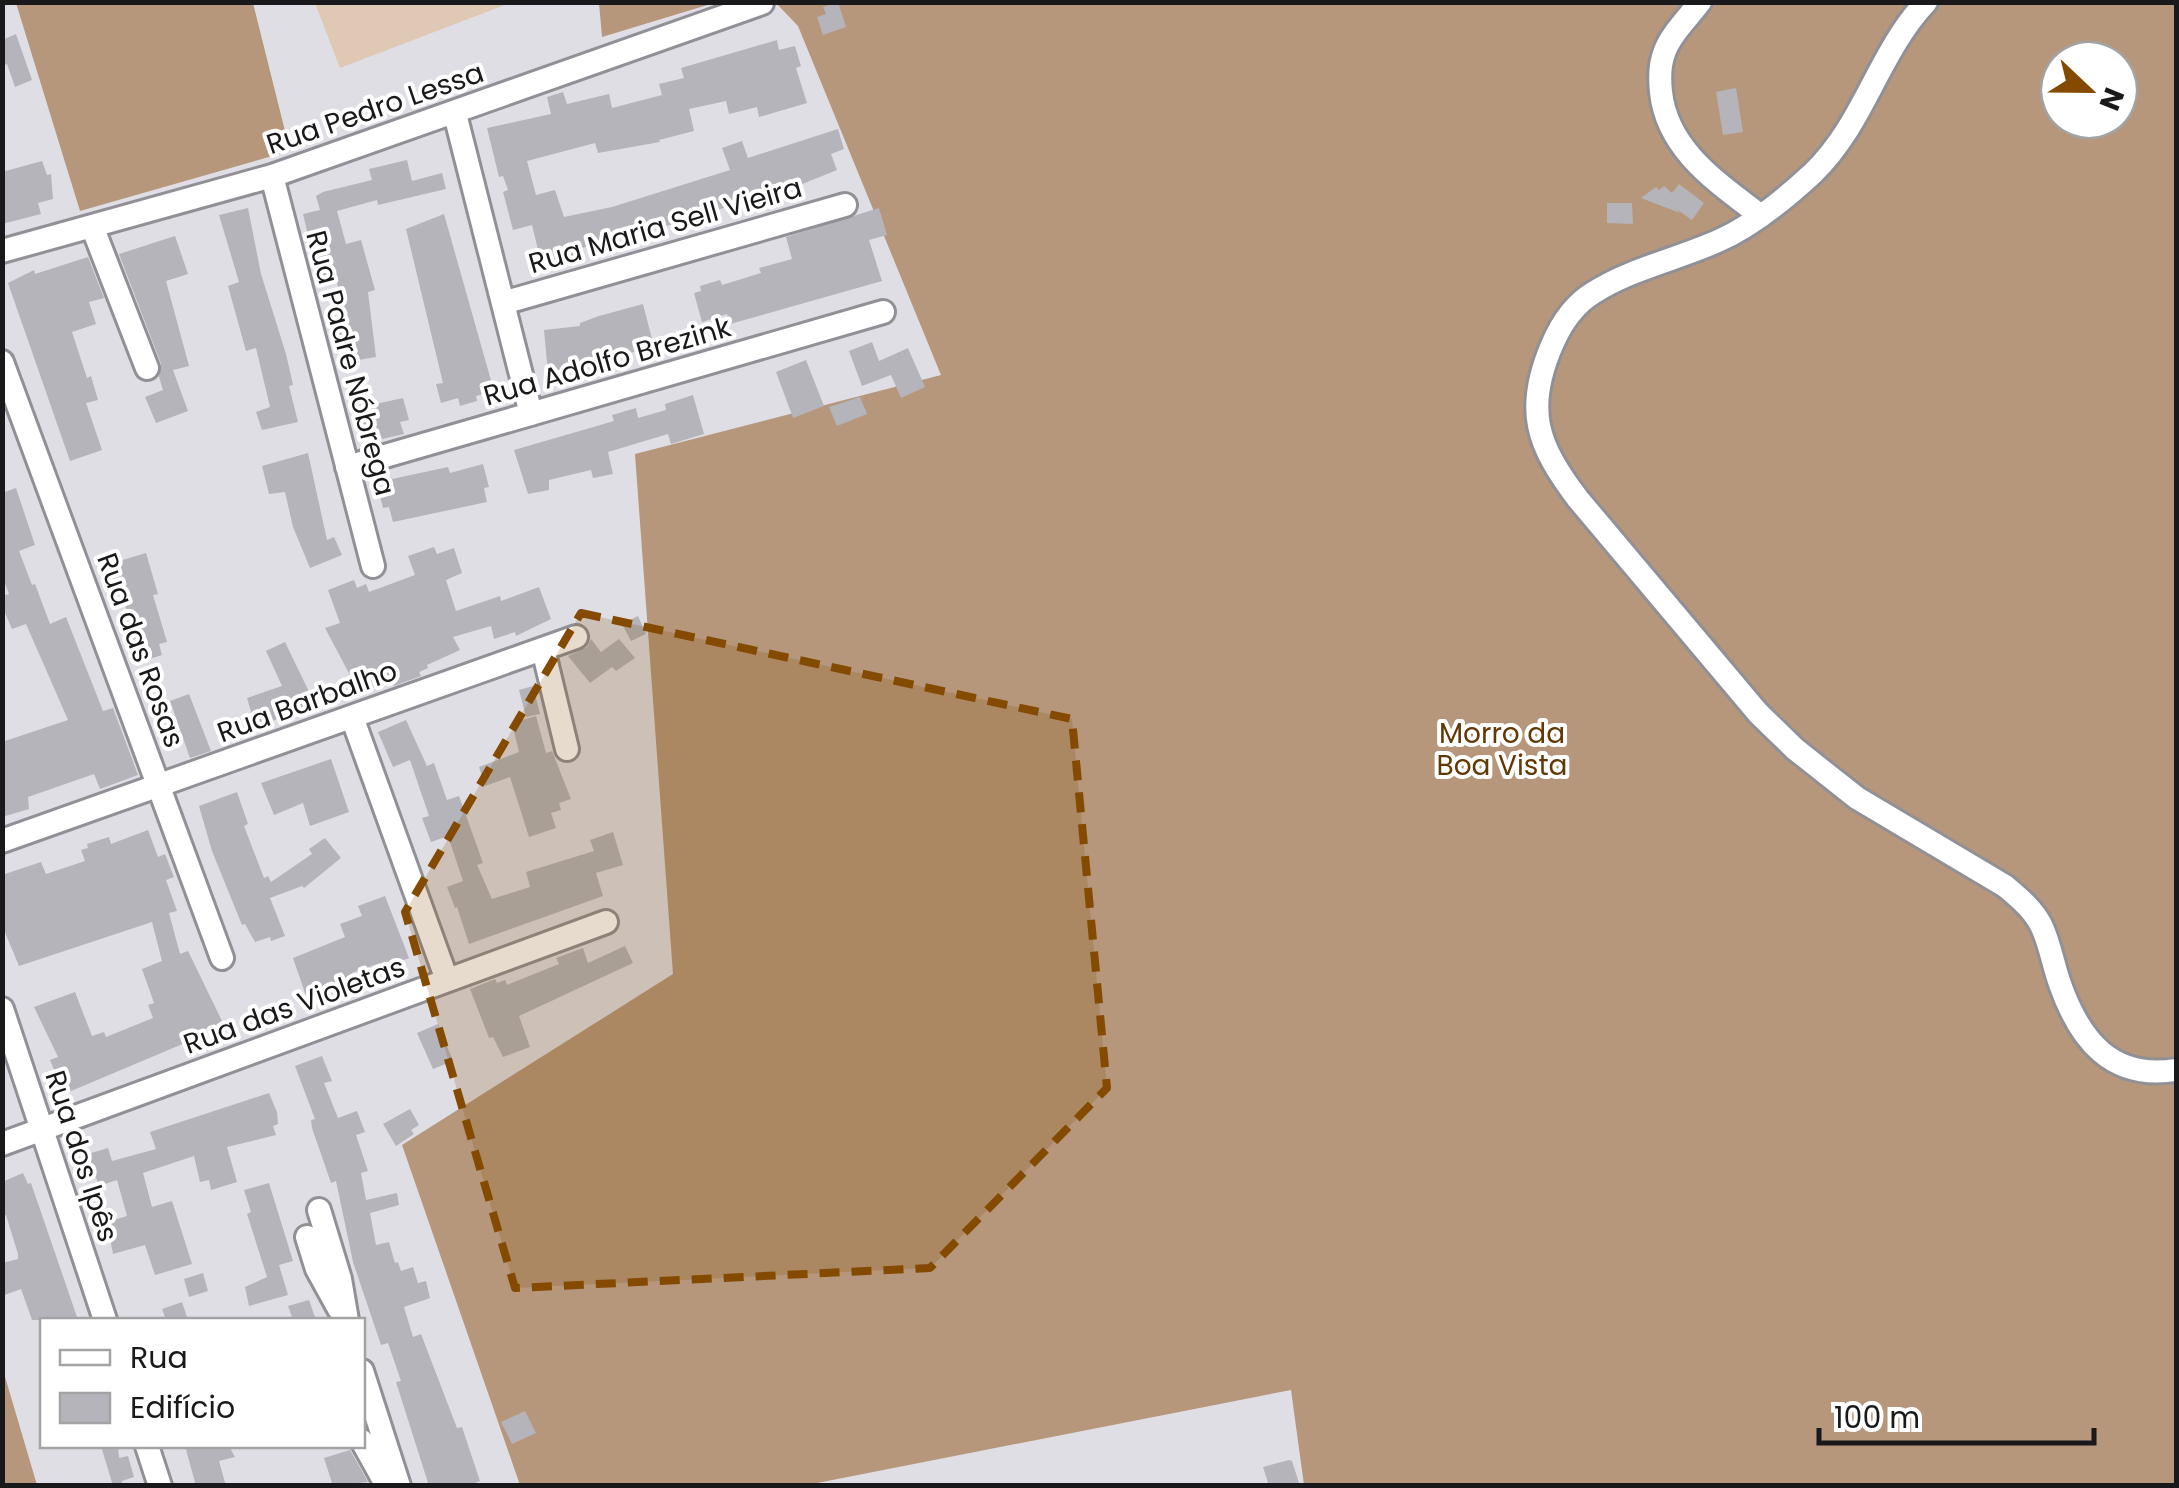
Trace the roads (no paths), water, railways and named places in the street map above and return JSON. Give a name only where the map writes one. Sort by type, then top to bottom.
[{"type":"street","points":[[1700,2],[1669,41],[1659,69],[1662,106],[1675,136],[1694,161],[1760,216]]},
{"type":"street","points":[[1926,2],[1899,36],[1842,141],[1810,175],[1760,216],[1719,241],[1616,280],[1591,294],[1568,314],[1546,358],[1537,389],[1535,414],[1540,439],[1554,468],[1758,713],[1795,749],[1857,798],[2022,899],[2040,923],[2072,1012],[2108,1059],[2131,1071],[2154,1074],[2176,1070]]},
{"type":"street","name":"Rua Pedro Lessa","points":[[2,251],[272,176],[762,3]]},
{"type":"street","points":[[455,114],[531,414]]},
{"type":"street","name":"Rua Padre Nóbrega","points":[[272,176],[373,566]]},
{"type":"street","name":"Rua Maria Sell Vieira","points":[[503,303],[845,205]]},
{"type":"street","points":[[92,226],[147,368]]},
{"type":"street","name":"Rua Adolfo Brezink","points":[[347,468],[883,312]]},
{"type":"street","name":"Rua das Rosas","points":[[2,362],[222,958]]},
{"type":"street","name":"Rua Barbalho","points":[[2,841],[576,637]]},
{"type":"street","points":[[543,649],[567,749]]},
{"type":"street","points":[[352,717],[447,980]]},
{"type":"street","name":"Rua das Violetas","points":[[2,1144],[606,922]]},
{"type":"street","name":"Rua dos Ipês","points":[[2,1009],[105,1318]]},
{"type":"street","points":[[318,1210],[340,1278],[347,1318]]},
{"type":"street","points":[[307,1237],[318,1269],[346,1318]]},
{"type":"street","points":[[365,1379],[399,1486]]},
{"type":"street","points":[[365,1446],[387,1486]]},
{"type":"street","points":[[148,1448],[160,1486]]},
{"type":"park label","name":"Morro da Boa Vista","points":[[1502,749]]}]
